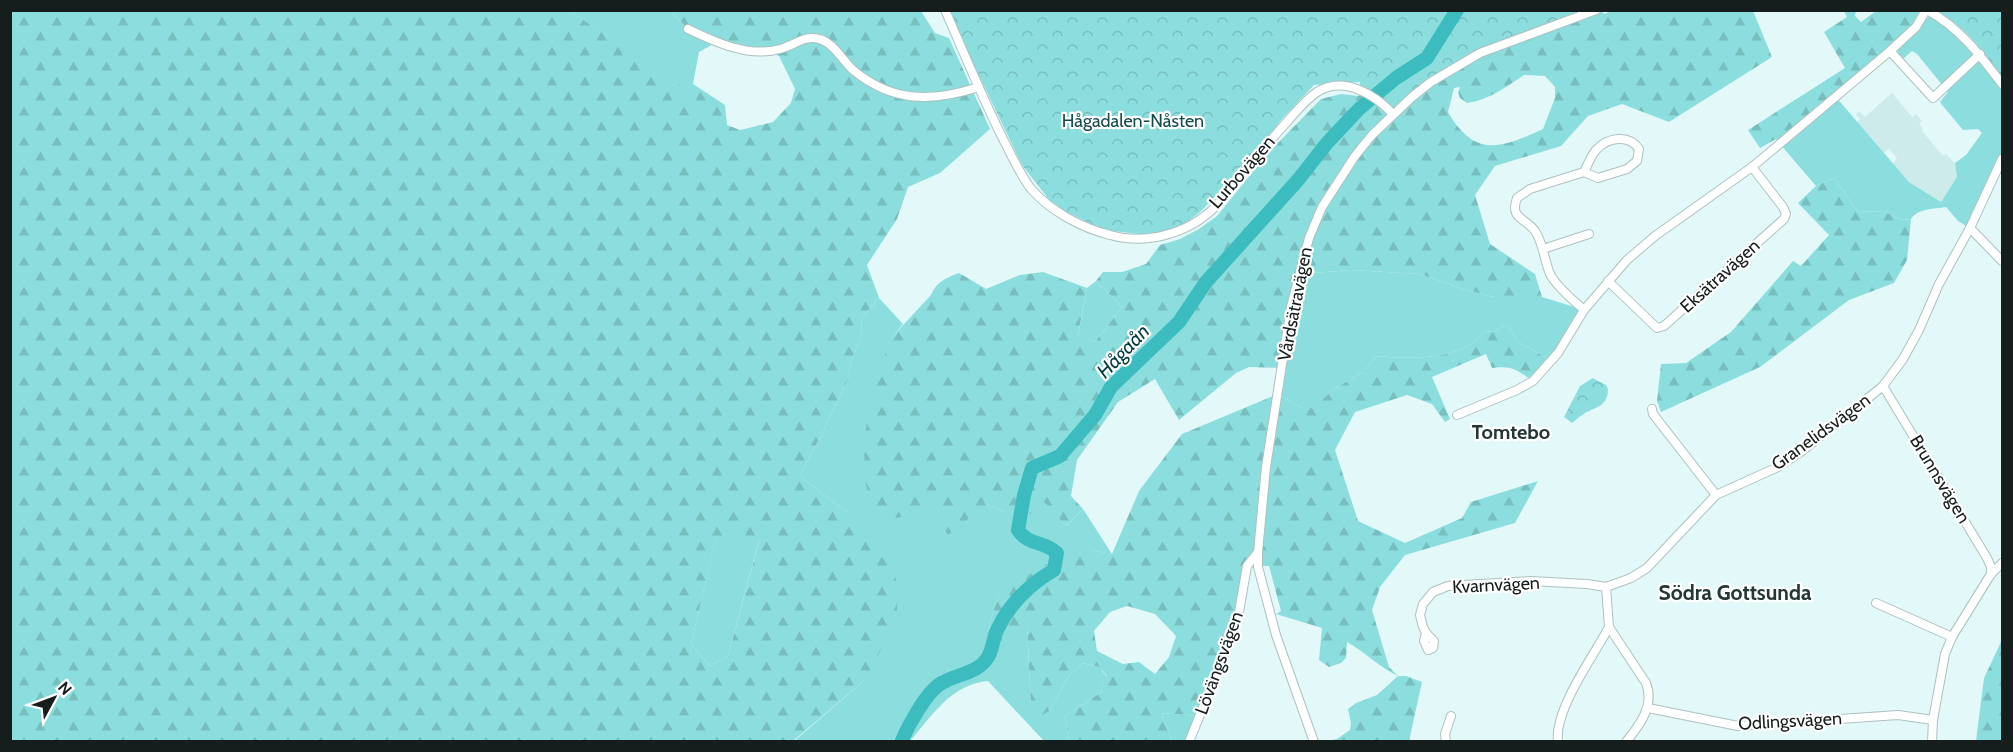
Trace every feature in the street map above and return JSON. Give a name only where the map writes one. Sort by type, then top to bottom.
[{"type":"street","name":"Lurbovägen","points":[[945,10],[1012,157],[1034,191],[1049,205],[1092,230],[1134,239],[1157,237],[1177,231],[1196,221],[1214,207],[1265,145],[1318,91],[1348,86],[1365,91],[1382,102],[1394,114]]},
{"type":"street","name":"Vårdsätravägen","points":[[1314,741],[1276,635],[1258,567],[1266,467],[1291,306],[1308,238],[1322,207],[1372,135],[1431,82],[1480,53],[1596,10]]},
{"type":"street","points":[[1457,415],[1533,381],[1558,353],[1584,310],[1627,260],[1655,236],[1752,167],[1890,51],[1916,27],[1926,10],[1949,23],[1965,37],[2002,84]]},
{"type":"street","points":[[688,29],[717,42],[757,51],[782,49],[807,37],[822,39],[853,69],[892,93],[913,97],[950,95],[979,87]]},
{"type":"street","points":[[1890,51],[1933,98],[1980,54]]},
{"type":"street","points":[[1584,172],[1593,154],[1604,144],[1623,138],[1634,142],[1639,149],[1637,161],[1627,169],[1598,178],[1584,172],[1530,189],[1516,198],[1514,207],[1517,215],[1533,229],[1554,279],[1584,310]]},
{"type":"street","name":"Granelidsvägen","points":[[1606,587],[1632,578],[1647,568],[1716,495],[1778,467],[1802,451],[1883,386],[1911,345],[2002,159]]},
{"type":"street","name":"Eksätravägen","points":[[1608,281],[1657,328],[1664,326],[1784,219],[1786,214],[1783,207],[1752,167]]},
{"type":"street","points":[[1970,228],[2002,261]]},
{"type":"street","points":[[1543,249],[1589,234]]},
{"type":"street","name":"Brunnsvägen","points":[[1883,386],[1988,558],[1991,567],[1990,574]]},
{"type":"street","points":[[1652,409],[1653,414],[1716,495]]},
{"type":"street","name":"Lövängsvägen","points":[[1189,741],[1229,643],[1239,612],[1247,566],[1258,552]]},
{"type":"street","points":[[1932,741],[1933,720],[1945,654],[1952,637],[1990,574],[2002,563]]},
{"type":"street","name":"Kvarnvägen","points":[[1426,633],[1420,615],[1423,604],[1433,592],[1448,586],[1531,581],[1606,587]]},
{"type":"street","points":[[1606,587],[1609,627],[1649,691],[1648,708],[1626,741]]},
{"type":"street","points":[[1876,603],[1952,637]]},
{"type":"street","points":[[1558,741],[1557,735],[1567,700],[1609,627]]},
{"type":"street","name":"Odlingsvägen","points":[[1648,708],[1738,726],[1898,715],[1933,720]]},
{"type":"street","points":[[1446,741],[1445,734],[1451,716]]},
{"type":"shaded area","points":[[1892,93],[1912,117],[1916,114],[1922,121],[1919,124],[1922,131],[1943,156],[1946,154],[1955,163],[1957,177],[1941,202],[1909,182],[1893,163],[1897,158],[1889,149],[1884,153],[1857,122],[1860,119],[1856,114],[1859,111],[1865,117]]},
{"type":"green space","points":[[1601,10],[1604,14],[1615,10],[1753,11],[1772,57],[1669,122],[1622,104],[1588,116],[1561,146],[1495,166],[1475,195],[1490,244],[1535,274],[1542,297],[1494,297],[1420,274],[1351,270],[1299,274],[1282,368],[1249,367],[1236,373],[1179,420],[1155,379],[1118,402],[1077,460],[1071,496],[1083,509],[1066,526],[1044,502],[1035,514],[1006,513],[987,504],[948,535],[930,507],[897,518],[874,509],[865,482],[864,445],[871,388],[893,336],[939,284],[959,273],[986,289],[1020,275],[1043,272],[1087,288],[1078,335],[1095,342],[1122,307],[1096,281],[1103,272],[1122,272],[1146,264],[1160,245],[1180,239],[1217,216],[1268,153],[1321,99],[1341,94],[1359,96],[1360,82],[1436,11]],"holes":[[[1524,75],[1545,76],[1555,87],[1555,98],[1543,129],[1515,141],[1490,145],[1479,143],[1468,137],[1448,112],[1454,88],[1460,87],[1458,92],[1460,98],[1467,103],[1490,96]]]},
{"type":"green space","points":[[10,11],[570,11],[688,90],[693,84],[725,105],[727,125],[740,130],[773,122],[791,103],[795,89],[779,56],[688,29],[670,11],[921,11],[935,33],[949,38],[990,129],[940,173],[908,187],[897,219],[867,265],[879,298],[862,318],[861,335],[848,379],[801,473],[802,478],[847,512],[887,558],[899,586],[896,619],[866,679],[793,741],[11,741]],"holes":[[[716,538],[759,541],[728,656],[710,666],[691,644]]]},
{"type":"green space","points":[[570,11],[670,11],[688,29],[717,42],[699,52],[693,84],[688,91]]},
{"type":"green space","name":"Hågadalen-Nåsten","points":[[948,11],[1586,11],[1466,53],[1392,104],[1360,82],[1314,85],[1282,119],[1251,160],[1199,213],[1176,230],[1148,235],[1104,230],[1054,206],[1022,165]]},
{"type":"green space","points":[[1844,11],[1856,11],[1855,16],[1861,22],[1876,11],[1926,11],[1916,27],[1780,144],[1776,139],[1760,148],[1748,130],[1845,68],[1824,32],[1847,17]]},
{"type":"green space","points":[[1937,11],[2002,11],[2002,77],[1965,32]]},
{"type":"green space","points":[[1934,14],[1949,23],[2002,84],[2002,159],[1970,228],[1958,221],[1946,207],[1922,211],[1911,219],[1902,220],[1883,211],[1858,212],[1834,178],[1816,186],[1780,144],[1835,96],[1909,182],[1941,202],[1957,177],[1955,163],[1966,155],[1982,133],[1978,129],[1963,130],[1943,106],[1940,102],[1948,92],[1917,54],[1912,51],[1903,59],[1898,53],[1898,48],[1924,20]]},
{"type":"green space","points":[[1834,178],[1858,212],[1883,211],[1902,220],[1911,219],[1907,260],[1894,283],[1849,300],[1760,367],[1661,412],[1657,401],[1661,364],[1686,363],[1731,332],[1793,261],[1801,266],[1829,235],[1798,203],[1816,186]]},
{"type":"green space","points":[[1351,270],[1420,274],[1494,297],[1542,297],[1584,310],[1548,367],[1545,357],[1518,342],[1507,325],[1495,331],[1484,332],[1475,341],[1450,353],[1404,358],[1377,356],[1362,373],[1334,389],[1313,409],[1302,408],[1278,394],[1299,274]]},
{"type":"green space","points":[[1096,281],[1122,307],[1095,342],[1078,336],[1087,288]]},
{"type":"green space","points":[[879,298],[903,324],[893,336],[930,507],[987,504],[1006,513],[1044,501],[1066,526],[1083,509],[1112,554],[1096,551],[1072,559],[999,595],[989,624],[994,658],[1027,627],[1031,706],[1049,711],[1068,677],[1083,663],[1099,667],[1107,677],[1100,693],[1065,716],[1069,741],[1044,741],[988,681],[975,683],[953,695],[943,703],[910,741],[905,733],[899,731],[893,741],[793,742],[866,679],[847,512],[802,478],[801,473],[848,379],[861,335],[862,318]]},
{"type":"green space","points":[[1507,325],[1518,342],[1545,357],[1548,367],[1533,381],[1514,369],[1492,368],[1486,354],[1432,377],[1450,419],[1445,422],[1432,404],[1407,395],[1355,412],[1335,450],[1358,521],[1405,543],[1462,518],[1471,502],[1538,481],[1515,523],[1405,555],[1380,587],[1372,610],[1389,667],[1398,676],[1347,642],[1346,658],[1341,663],[1329,667],[1319,660],[1322,628],[1276,614],[1281,611],[1269,566],[1247,566],[1239,612],[1199,716],[1162,713],[1172,741],[1069,741],[1065,716],[1100,693],[1107,676],[1099,667],[1083,663],[1068,677],[1049,711],[1040,716],[1031,706],[1027,628],[994,659],[989,624],[999,595],[1044,565],[1096,551],[1112,554],[1139,491],[1182,434],[1278,394],[1302,408],[1313,408],[1334,389],[1362,373],[1377,356],[1404,358],[1450,353],[1475,341],[1484,332],[1495,331]],"holes":[[[1127,606],[1155,614],[1176,636],[1169,657],[1155,674],[1139,662],[1123,664],[1097,651],[1094,631],[1110,612]]]},
{"type":"green space","points":[[1593,378],[1606,385],[1608,389],[1606,399],[1601,405],[1572,423],[1564,417],[1580,386]]},
{"type":"green space","points":[[716,537],[759,540],[728,656],[710,666],[691,644]]},
{"type":"green space","points":[[2002,640],[2002,741],[1976,741],[1984,678]]},
{"type":"green space","points":[[1398,676],[1406,676],[1422,682],[1409,741],[1327,741],[1337,739],[1350,730],[1348,709],[1356,703],[1377,695]]},
{"type":"green space","points":[[1162,713],[1199,716],[1189,741],[1172,741]]},
{"type":"waterway","name":"Hågaån","points":[[901,742],[923,702],[935,688],[984,663],[990,654],[997,630],[1014,604],[1037,582],[1054,570],[1057,553],[1027,539],[1018,530],[1024,495],[1032,468],[1060,456],[1095,415],[1111,387],[1179,322],[1206,282],[1298,180],[1327,143],[1359,109],[1396,78],[1427,58],[1457,10]]},
{"type":"district","name":"Tomtebo","points":[[1511,432]]},
{"type":"district","name":"Södra Gottsunda","points":[[1735,592]]}]
